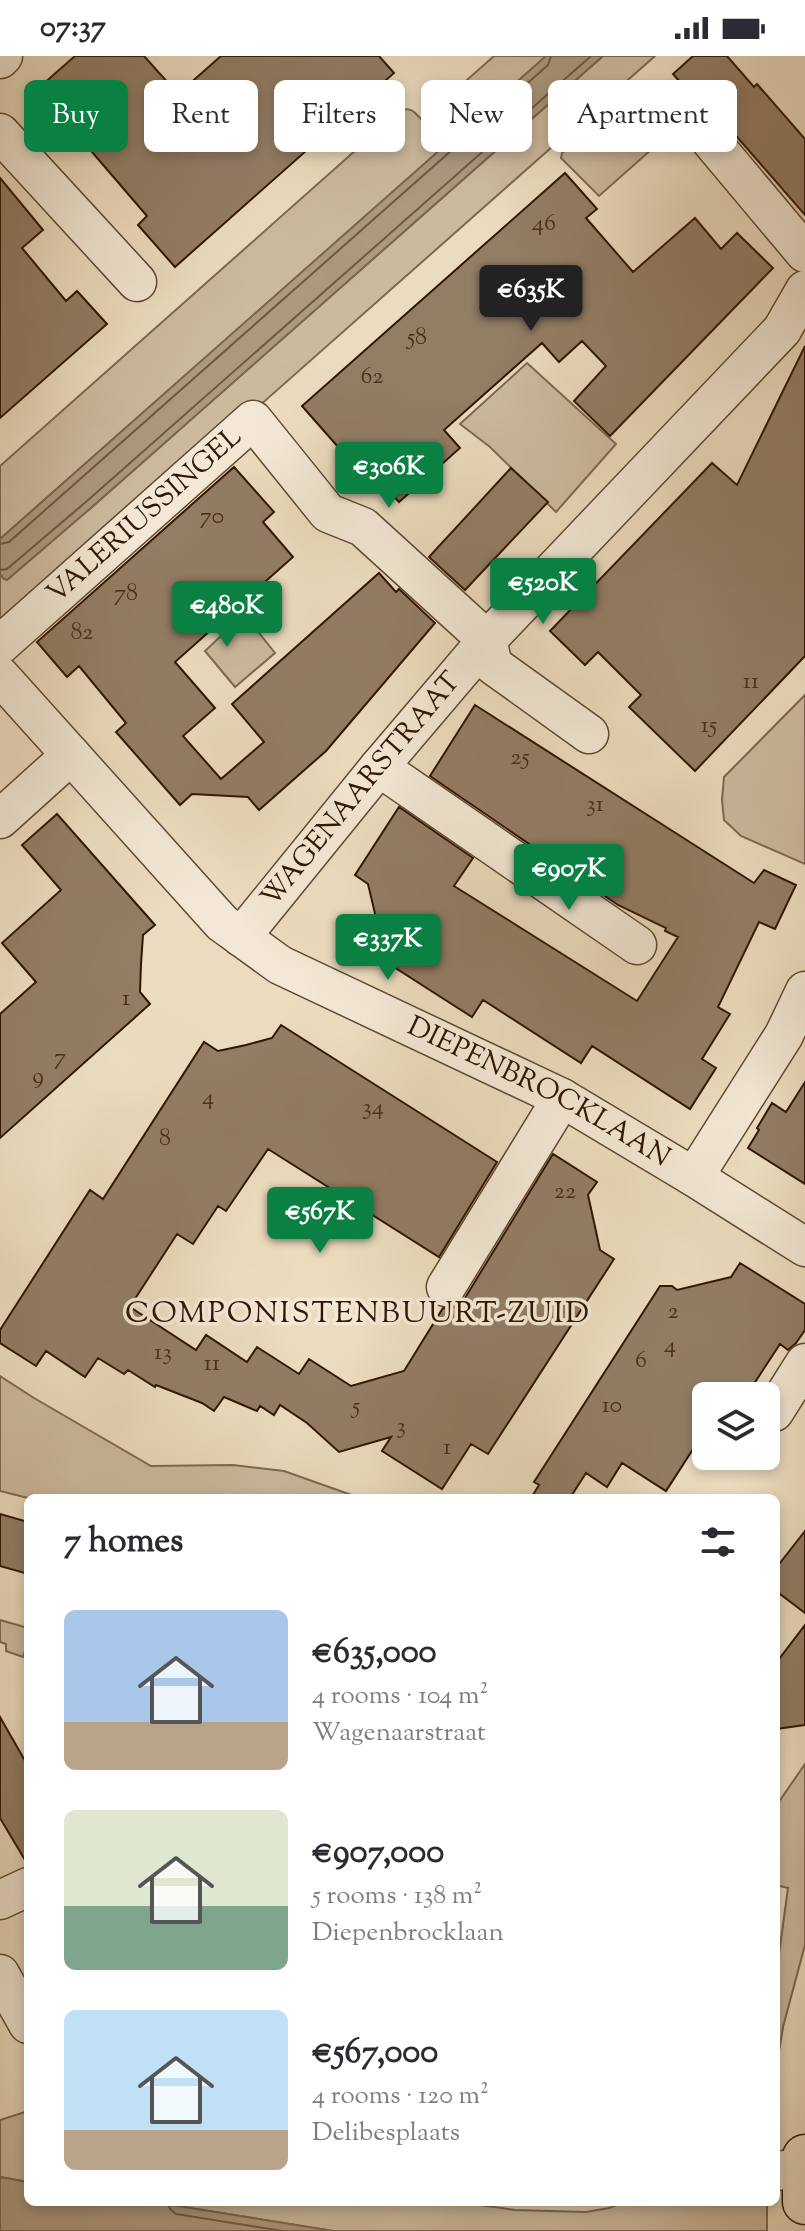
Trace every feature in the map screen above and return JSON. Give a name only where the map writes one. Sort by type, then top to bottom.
[{"type":"main road","points":[[805,2157],[805,2202]]},
{"type":"street","points":[[0,133],[137,282]]},
{"type":"street","points":[[720,152],[805,253]]},
{"type":"street","name":"WAGENAARSTRAAT","points":[[241,937],[487,640],[794,335],[805,290]]},
{"type":"street","name":"VALERIUSSINGEL","points":[[0,645],[253,420],[328,513],[363,527],[487,640]]},
{"type":"street","points":[[487,640],[493,665],[589,734]]},
{"type":"street","name":"DIEPENBROCKLAAN","points":[[0,676],[222,923],[280,965],[562,1098],[805,1247]]},
{"type":"street","points":[[0,819],[71,755]]},
{"type":"street","points":[[379,767],[637,945]]},
{"type":"street","points":[[694,1177],[794,1042],[805,991]]},
{"type":"street","points":[[446,1287],[562,1098]]},
{"type":"street","points":[[780,1403],[805,1363]]},
{"type":"street","points":[[0,1900],[24,1889]]},
{"type":"street","points":[[0,1974],[24,2017]]},
{"type":"street","points":[[780,2171],[804,2168]]},
{"type":"shaded area","points":[[494,56],[547,56],[520,80],[467,80]]},
{"type":"shaded area","points":[[603,56],[655,56],[628,80],[576,80]]},
{"type":"shaded area","points":[[548,105],[548,151],[0,632],[0,574],[4,579],[92,507],[494,152],[532,152],[532,119]]},
{"type":"shaded area","points":[[405,109],[421,119],[421,152],[438,152],[0,539],[0,466],[354,152],[405,152]]},
{"type":"shaded area","points":[[649,152],[599,196],[561,158],[562,153]]},
{"type":"shaded area","points":[[527,363],[616,444],[556,512],[490,447],[460,424]]},
{"type":"shaded area","points":[[244,614],[275,653],[235,687],[205,651]]},
{"type":"shaded area","points":[[805,695],[805,864],[741,836],[724,820],[722,800],[724,777]]},
{"type":"shaded area","points":[[0,1376],[151,1466],[233,1465],[284,1471],[349,1494],[24,1494],[24,1497],[0,1491]]},
{"type":"shaded area","points":[[0,1620],[24,1627],[23,1657],[6,1651],[6,1644],[0,1642]]},
{"type":"shaded area","points":[[805,1764],[805,1945],[780,2045],[780,1947],[788,1888],[780,1886],[780,1800]]},
{"type":"shaded area","points":[[24,2112],[24,2181],[0,2177],[0,2120]]},
{"type":"shaded area","points":[[178,2206],[487,2206],[586,2212],[614,2206],[767,2206],[767,2231],[333,2231]]},
{"type":"water","points":[[546,56],[603,56],[576,80],[548,80],[548,105],[532,119],[532,80],[519,80]]},
{"type":"water","points":[[437,152],[494,152],[7,580],[0,574],[0,539]]},
{"type":"water","points":[[0,2177],[24,2181],[24,2206],[178,2206],[333,2231],[0,2231]]},
{"type":"building","points":[[75,56],[144,56],[165,80],[144,80],[144,152],[258,152],[258,80],[194,80],[221,56],[379,56],[394,73],[386,80],[274,80],[274,152],[305,152],[175,267],[138,225],[147,216],[92,152],[128,152],[128,80],[48,80]]},
{"type":"building","points":[[693,56],[727,56],[754,87],[757,84],[805,139],[805,215],[737,137],[737,80],[678,80],[673,74]]},
{"type":"building","points":[[565,173],[597,209],[586,218],[633,272],[695,218],[721,249],[737,233],[773,268],[610,436],[574,401],[606,366],[582,341],[559,362],[542,343],[444,430],[460,448],[399,502],[383,484],[376,490],[302,406]]},
{"type":"building","points":[[0,178],[43,230],[22,248],[66,301],[77,291],[107,324],[0,418]]},
{"type":"building","points":[[805,346],[805,656],[695,771],[629,707],[641,695],[598,652],[585,665],[550,631],[712,463],[737,485]]},
{"type":"building","points":[[234,467],[274,512],[263,522],[293,557],[175,662],[215,708],[183,736],[221,779],[264,742],[232,704],[379,573],[396,592],[399,589],[435,623],[326,751],[259,810],[248,797],[192,794],[180,805],[116,732],[126,723],[79,666],[67,677],[37,642]]},
{"type":"building","points":[[511,468],[548,502],[465,590],[429,557]]},
{"type":"building","points":[[475,705],[754,883],[764,870],[796,885],[775,929],[759,922],[718,1007],[730,1014],[702,1059],[716,1068],[690,1109],[592,1046],[581,1063],[483,1000],[472,1017],[372,953],[381,939],[368,884],[355,875],[399,807],[473,858],[454,886],[637,1001],[678,937],[618,905],[430,776]]},
{"type":"building","points":[[57,814],[155,925],[143,935],[141,964],[140,992],[150,1004],[0,1138],[0,1014],[36,982],[2,943],[61,890],[22,845]]},
{"type":"building","points":[[281,1025],[497,1162],[439,1257],[268,1149],[226,1211],[218,1206],[193,1244],[177,1234],[130,1307],[196,1350],[206,1335],[247,1362],[257,1347],[299,1374],[309,1359],[351,1386],[404,1371],[443,1308],[456,1307],[465,1298],[553,1154],[597,1182],[588,1195],[600,1250],[614,1259],[488,1454],[471,1444],[442,1489],[382,1451],[391,1437],[339,1452],[307,1423],[280,1405],[274,1415],[260,1406],[257,1411],[224,1397],[214,1411],[202,1403],[155,1387],[128,1370],[124,1374],[98,1358],[85,1377],[46,1351],[36,1366],[0,1343],[0,1330],[90,1190],[103,1199],[204,1042],[218,1051],[246,1045],[272,1038]]},
{"type":"building","points":[[805,1082],[805,1184],[748,1148],[772,1103],[786,1112]]},
{"type":"building","points":[[740,1263],[805,1304],[805,1330],[788,1350],[780,1344],[755,1382],[692,1382],[692,1451],[666,1491],[622,1463],[607,1487],[586,1473],[573,1494],[533,1494],[539,1485],[534,1482],[660,1286],[672,1286],[677,1290],[731,1277]]},
{"type":"building","points":[[0,1514],[24,1521],[24,1573],[0,1566]]},
{"type":"building","points":[[805,1531],[805,1613],[780,1594],[780,1563]]},
{"type":"building","points":[[805,1625],[805,1725],[780,1728],[780,1658]]},
{"type":"building","points":[[0,1717],[24,1759],[24,1858],[0,1818]]},
{"type":"district","name":"COMPONISTENBUURT-ZUID","points":[[358,1314]]}]
